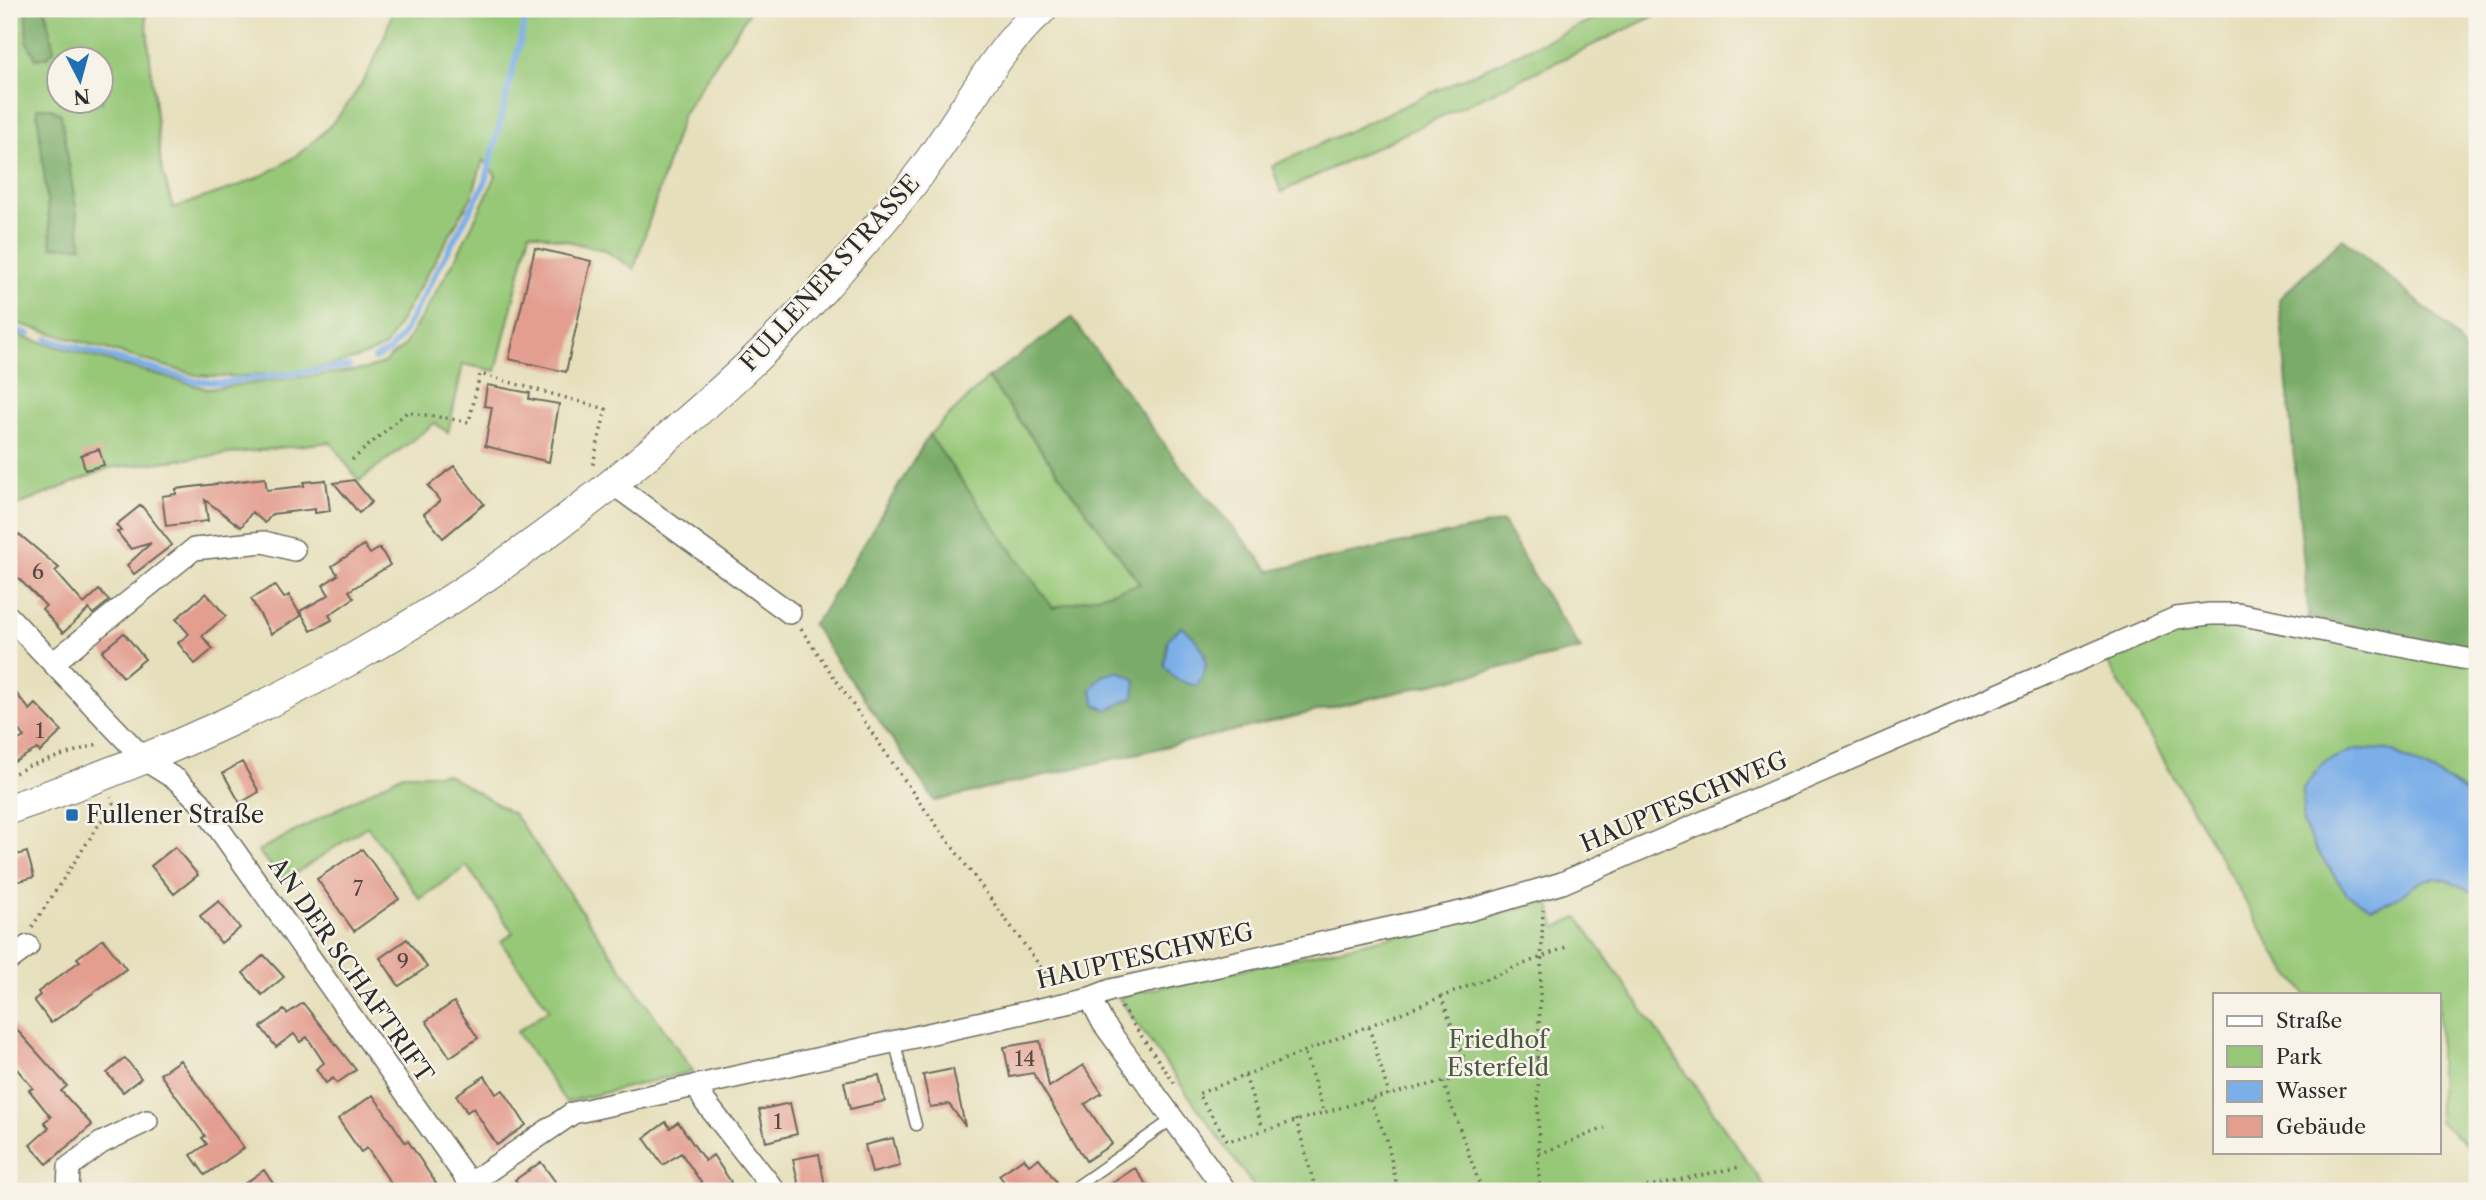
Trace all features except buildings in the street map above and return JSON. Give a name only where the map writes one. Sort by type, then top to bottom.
[{"type":"main road","name":"FULLENER STRASSE","points":[[9,809],[145,760],[235,722],[341,668],[450,602],[544,538],[600,477],[729,385],[822,289],[925,167],[1014,34],[1042,9]]},
{"type":"street","points":[[600,477],[790,613]]},
{"type":"street","points":[[53,663],[194,549],[264,542],[294,550]]},
{"type":"street","name":"HAUPTESCHWEG","points":[[472,1188],[573,1112],[1090,998],[1111,989],[1470,910],[1541,890],[2176,618],[2238,614],[2477,661]]},
{"type":"street","name":"AN DER SCHAFTRIFT","points":[[9,617],[145,760],[177,780],[200,802],[472,1188]]},
{"type":"street","points":[[9,960],[28,946]]},
{"type":"street","points":[[1090,998],[1103,1023],[1175,1117],[1226,1191]]},
{"type":"street","points":[[696,1085],[705,1102],[775,1191]]},
{"type":"street","points":[[68,1191],[69,1167],[102,1143],[147,1121]]},
{"type":"lane","points":[[894,1040],[915,1125]]},
{"type":"lane","points":[[1070,1191],[1175,1117]]},
{"type":"path","points":[[352,460],[407,412],[469,422],[480,374],[606,409],[600,477]]},
{"type":"path","points":[[790,613],[918,800],[1055,986],[1063,1002]]},
{"type":"path","points":[[9,776],[29,766],[122,736]]},
{"type":"path","points":[[28,946],[33,922],[113,803],[111,797]]},
{"type":"path","points":[[1539,1191],[1541,890]]},
{"type":"path","points":[[1538,1059],[1370,1099],[1228,1141],[1198,1094],[1569,946]]},
{"type":"path","points":[[1441,996],[1470,1075]]},
{"type":"path","points":[[1368,1026],[1389,1095]]},
{"type":"path","points":[[1304,1053],[1324,1112]]},
{"type":"path","points":[[1245,1076],[1262,1129]]},
{"type":"path","points":[[1443,1082],[1482,1191]]},
{"type":"path","points":[[1370,1099],[1387,1140],[1398,1191]]},
{"type":"path","points":[[1296,1119],[1316,1191]]},
{"type":"path","points":[[1539,1154],[1605,1128]]},
{"type":"path","points":[[1626,1191],[1740,1167]]},
{"type":"green space","points":[[9,9],[26,9],[27,42],[49,19],[45,9],[145,9],[161,165],[173,208],[243,184],[270,171],[303,150],[321,134],[338,117],[366,76],[386,32],[393,9],[751,9],[683,114],[634,269],[604,250],[530,232],[496,371],[463,364],[448,433],[435,423],[359,481],[330,442],[109,468],[9,509],[9,333],[208,389],[366,369],[383,363],[404,346],[456,258],[496,176],[483,160],[472,196],[386,346],[320,367],[240,376],[196,375],[9,321]],"holes":[[[46,46],[116,46],[116,116],[60,116],[81,246],[52,246],[37,108],[46,110]]]},
{"type":"green space","points":[[26,9],[45,9],[53,46],[46,46],[46,57],[36,59],[27,42]]},
{"type":"green space","points":[[1615,9],[1669,9],[1281,192],[1272,166]]},
{"type":"green space","points":[[37,108],[46,108],[46,116],[61,116],[82,246],[52,247]]},
{"type":"green space","points":[[2343,238],[2450,329],[2477,370],[2477,651],[2309,618],[2279,299]]},
{"type":"green space","points":[[1072,318],[1178,463],[1270,571],[1503,522],[1539,585],[1581,649],[935,801],[812,624],[821,615],[929,435],[1053,608],[1140,584],[988,378]]},
{"type":"green space","points":[[988,378],[1140,584],[1053,609],[929,435]]},
{"type":"green space","points":[[2211,621],[2477,663],[2477,1154],[2440,1122],[2440,993],[2304,993],[2281,963],[2106,660],[2176,628]]},
{"type":"green space","points":[[403,774],[446,774],[514,814],[693,1071],[566,1102],[517,1032],[549,1009],[501,942],[513,933],[467,866],[420,899],[367,826],[284,881],[258,851]]},
{"type":"green space","name":"Friedhof Esterfeld","points":[[1549,902],[1556,928],[1578,917],[1768,1191],[1257,1191],[1118,997]]},
{"type":"water","points":[[1182,626],[1200,646],[1206,661],[1202,677],[1196,686],[1175,679],[1164,665],[1168,639]]},
{"type":"water","points":[[1119,671],[1136,680],[1134,697],[1107,710],[1096,705],[1091,690],[1102,676]]},
{"type":"water","points":[[2356,749],[2389,750],[2439,775],[2477,800],[2477,895],[2441,879],[2429,879],[2419,883],[2388,903],[2371,908],[2347,894],[2317,851],[2303,823],[2303,788],[2324,762]]},
{"type":"waterway","points":[[374,359],[389,351],[401,337],[485,183],[528,9]]},
{"type":"waterway","points":[[9,328],[29,334]]},
{"type":"waterway","points":[[47,339],[195,381],[221,383],[349,366]]},
{"type":"place","name":"Fullener Straße","points":[[72,815]]}]
